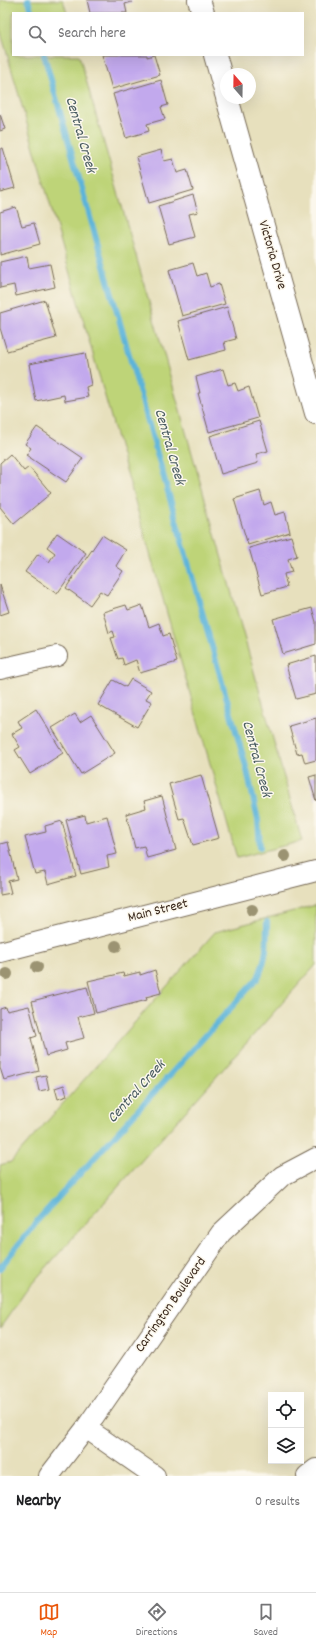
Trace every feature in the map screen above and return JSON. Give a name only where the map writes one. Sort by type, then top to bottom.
[{"type":"street","points":[[199,0],[203,12]]},
{"type":"street","points":[[215,56],[220,73]]},
{"type":"street","name":"Victoria Drive","points":[[229,104],[316,413]]},
{"type":"street","points":[[0,669],[57,656]]},
{"type":"street","name":"Main Street","points":[[0,952],[316,871]]},
{"type":"street","name":"Carrington Boulevard","points":[[49,1476],[86,1428],[221,1233],[282,1176],[316,1158]]},
{"type":"street","points":[[86,1428],[155,1476]]},
{"type":"street","points":[[307,1476],[316,1469]]},
{"type":"green space","points":[[0,0],[63,0],[67,12],[12,12],[12,56],[79,56],[302,841],[237,858],[0,29]]},
{"type":"green space","points":[[316,905],[316,965],[28,1288],[0,1328],[0,1165],[11,1162],[215,932]]},
{"type":"building","points":[[87,0],[131,0],[132,2],[125,4],[127,12],[90,12]]},
{"type":"building","points":[[102,56],[154,56],[160,75],[112,89]]},
{"type":"building","points":[[161,80],[168,105],[161,107],[165,119],[147,124],[149,131],[126,138],[113,94]]},
{"type":"building","points":[[0,114],[5,129],[0,131]]},
{"type":"building","points":[[3,148],[15,188],[0,192],[0,149]]},
{"type":"building","points":[[161,150],[164,161],[173,159],[177,173],[187,170],[193,190],[149,203],[136,157]]},
{"type":"building","points":[[193,195],[198,212],[189,214],[195,237],[169,244],[158,206]]},
{"type":"building","points":[[16,207],[22,226],[34,223],[40,244],[0,255],[0,212]]},
{"type":"building","points":[[27,256],[29,268],[50,264],[55,287],[16,296],[14,285],[0,288],[0,262]]},
{"type":"building","points":[[193,263],[197,276],[206,273],[210,287],[219,284],[225,304],[182,316],[169,270]]},
{"type":"building","points":[[45,300],[56,338],[7,351],[0,328],[0,313]]},
{"type":"building","points":[[227,307],[236,339],[224,342],[226,350],[189,360],[178,321]]},
{"type":"building","points":[[85,353],[91,385],[86,387],[88,397],[65,401],[64,395],[36,401],[29,364]]},
{"type":"building","points":[[223,369],[228,385],[235,383],[238,391],[249,387],[258,418],[209,432],[198,393],[200,393],[196,377]]},
{"type":"building","points":[[259,421],[268,451],[256,454],[258,463],[221,474],[210,436]]},
{"type":"building","points":[[37,427],[83,458],[66,482],[26,455],[31,448],[25,444]]},
{"type":"building","points":[[10,454],[24,471],[29,467],[51,493],[14,524],[0,507],[0,463]]},
{"type":"building","points":[[260,491],[264,505],[271,502],[275,515],[285,512],[290,532],[248,545],[234,499]]},
{"type":"building","points":[[57,533],[86,553],[57,594],[25,572],[38,554],[49,562],[55,553],[47,547]]},
{"type":"building","points":[[102,535],[126,550],[116,566],[123,571],[107,595],[100,591],[90,605],[66,588]]},
{"type":"building","points":[[291,536],[297,556],[288,559],[292,572],[284,574],[287,587],[262,594],[249,548]]},
{"type":"building","points":[[0,585],[9,612],[0,615]]},
{"type":"building","points":[[126,605],[128,610],[142,605],[149,627],[159,623],[163,636],[169,634],[177,662],[140,673],[136,660],[124,665],[122,658],[118,659],[111,638],[115,637],[113,631],[109,633],[103,612]]},
{"type":"building","points":[[312,608],[316,622],[316,644],[283,654],[273,619]]},
{"type":"building","points":[[316,656],[316,694],[296,699],[286,665]]},
{"type":"building","points":[[131,679],[151,691],[146,699],[152,702],[137,727],[98,705],[113,680],[126,687]]},
{"type":"building","points":[[36,709],[63,753],[30,774],[15,750],[20,747],[12,734],[22,728],[18,721]]},
{"type":"building","points":[[75,714],[80,722],[91,715],[115,753],[81,774],[52,728]]},
{"type":"building","points":[[316,718],[316,760],[305,763],[302,753],[297,754],[289,726]]},
{"type":"building","points":[[201,775],[219,838],[193,845],[184,818],[179,819],[169,784]]},
{"type":"building","points":[[316,775],[316,801],[309,777]]},
{"type":"building","points":[[162,796],[176,850],[147,858],[144,846],[135,848],[126,814],[146,808],[144,801]]},
{"type":"building","points":[[85,815],[86,822],[107,816],[117,854],[107,856],[109,867],[81,874],[66,820]]},
{"type":"building","points":[[62,821],[76,876],[48,884],[45,872],[35,874],[25,837],[46,832],[45,826]]},
{"type":"building","points":[[8,842],[17,879],[8,881],[11,893],[0,895],[0,844]]},
{"type":"building","points":[[155,970],[161,993],[146,997],[147,1000],[96,1013],[88,981],[123,973],[124,976],[140,972],[140,975]]},
{"type":"building","points":[[87,987],[94,1013],[78,1017],[84,1038],[65,1043],[67,1050],[46,1056],[32,1001]]},
{"type":"building","points":[[29,1006],[37,1036],[31,1038],[39,1071],[4,1080],[0,1068],[0,1009],[6,1007],[7,1011]]},
{"type":"building","points":[[46,1075],[49,1089],[39,1091],[36,1077]]},
{"type":"building","points":[[64,1085],[67,1096],[58,1099],[55,1088]]},
{"type":"waterway","name":"Central Creek","points":[[28,0],[32,12]]},
{"type":"waterway","name":"Central Creek","points":[[44,56],[247,770],[258,820],[260,847]]},
{"type":"waterway","name":"Central Creek","points":[[0,1268],[37,1221],[258,978],[266,951],[267,922]]}]
